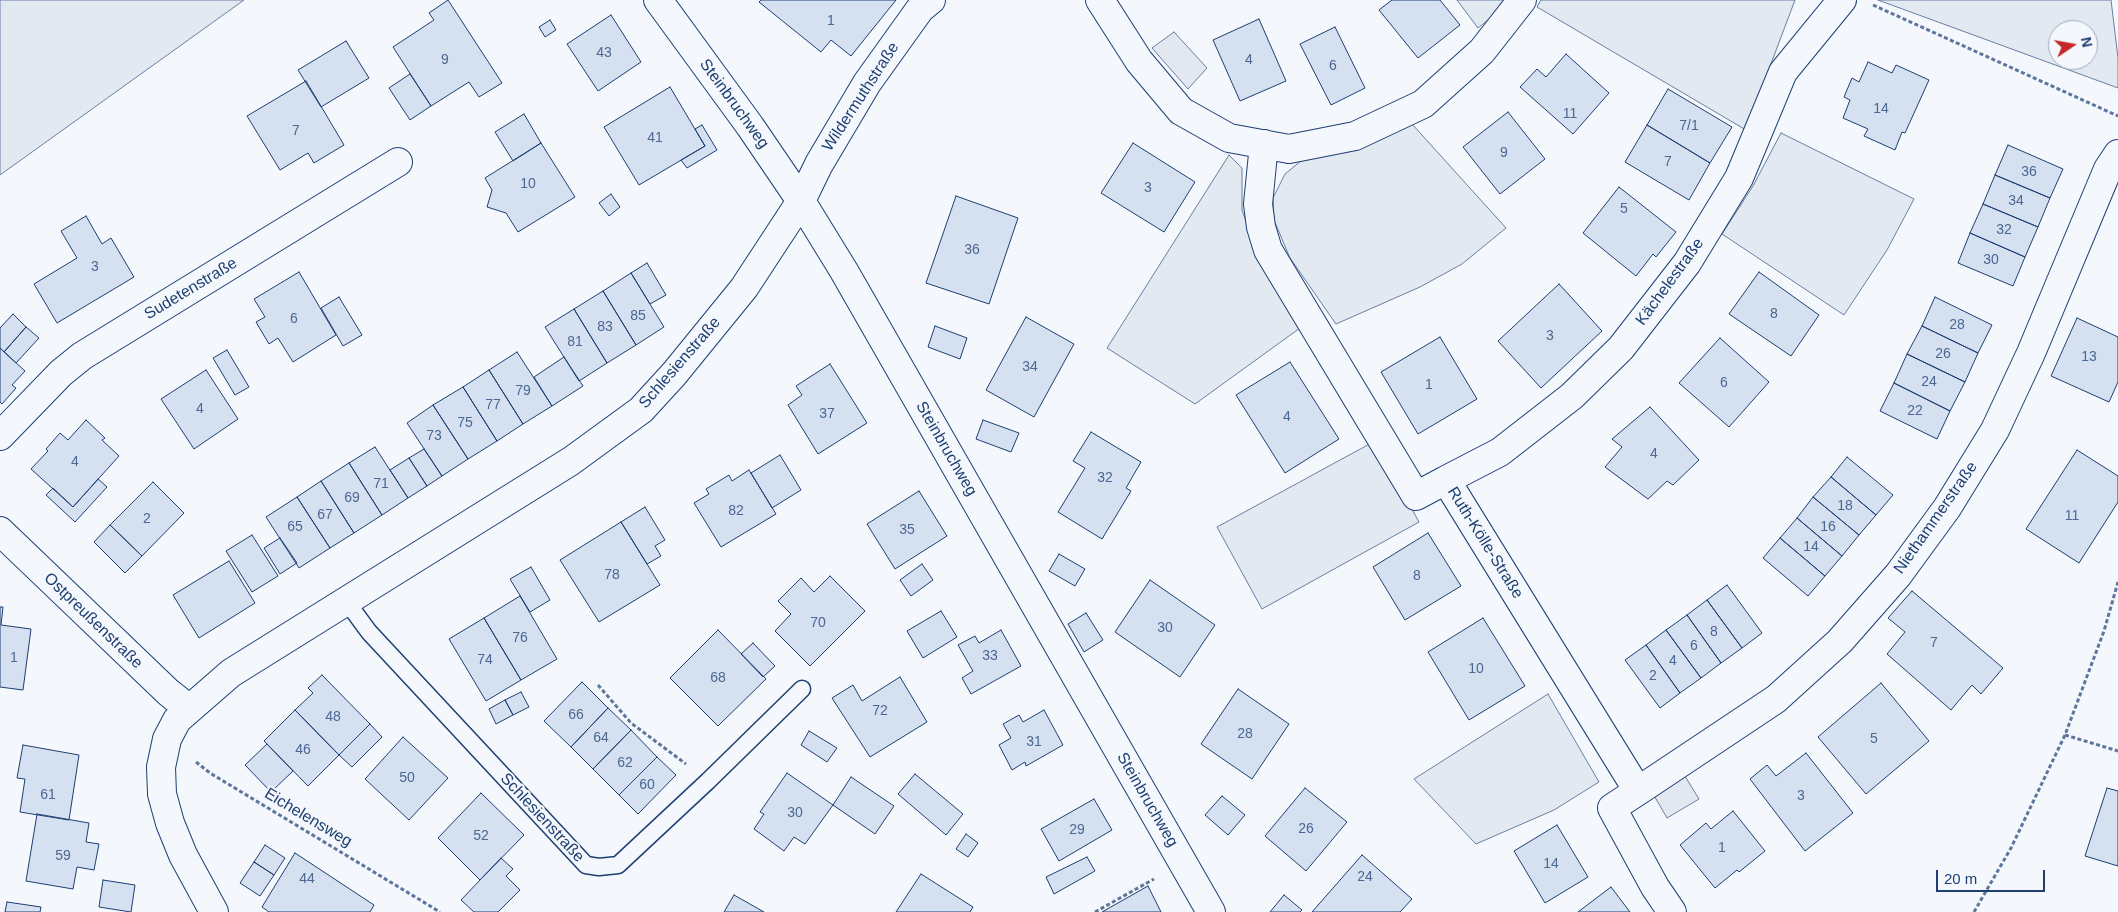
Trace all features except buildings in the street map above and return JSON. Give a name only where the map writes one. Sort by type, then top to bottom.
[{"type":"street","name":"Steinbruchweg","points":[[658,0],[750,126],[801,201],[844,271],[1211,912]]},
{"type":"street","name":"Wildermuthstraße","points":[[801,201],[831,143],[866,83],[920,9],[931,0]]},
{"type":"street","points":[[1100,0],[1139,61],[1181,111],[1229,138],[1289,149],[1355,136],[1423,104],[1482,51],[1522,0]]},
{"type":"street","name":"Kächelestraße","points":[[1446,480],[1500,452],[1572,396],[1621,348],[1687,264],[1739,178],[1783,72],[1842,0]]},
{"type":"street","name":"Ruth-Kölle-Straße","points":[[1264,144],[1258,204],[1261,227],[1268,250],[1416,496],[1446,480],[1638,791]]},
{"type":"street","name":"Niethammerstraße","points":[[1638,791],[1776,699],[1840,642],[1898,575],[1947,508],[1995,430],[2031,353],[2108,169],[2118,154]]},
{"type":"street","name":"Sudetenstraße","points":[[0,436],[61,373],[82,356],[398,162]]},
{"type":"street","name":"Schlesienstraße","points":[[214,912],[183,854],[170,823],[162,794],[161,768],[167,739],[176,720],[188,708],[239,668],[572,461],[641,410],[674,374],[744,288],[801,201]]},
{"type":"street","name":"Ostpreußenstraße","points":[[0,531],[168,692],[188,708]]},
{"type":"street","points":[[1638,791],[1612,808],[1655,887],[1672,912]]},
{"type":"lane","name":"Schlesienstraße","points":[[347,602],[369,632],[586,865],[599,867],[618,865],[708,781],[802,689]]},
{"type":"path","points":[[1870,4],[2118,116]]},
{"type":"path","points":[[1974,912],[2011,848],[2065,735],[2104,631],[2118,582]]},
{"type":"path","points":[[598,685],[631,723],[708,781]]},
{"type":"path","points":[[2065,735],[2118,750]]},
{"type":"path","name":"Eichelensweg","points":[[167,739],[210,773],[440,912]]},
{"type":"path","points":[[1095,912],[1183,863]]},
{"type":"shaded area","points":[[0,0],[244,0],[0,175]]},
{"type":"shaded area","points":[[1457,0],[1504,0],[1493,16],[1478,28]]},
{"type":"shaded area","points":[[1541,0],[1795,0],[1746,130],[1537,7]]},
{"type":"shaded area","points":[[1878,0],[2111,0],[2118,58],[2118,88],[2069,70],[2098,70],[2098,20],[2048,20],[2048,62]]},
{"type":"shaded area","points":[[1174,32],[1207,68],[1188,89],[1152,48]]},
{"type":"shaded area","points":[[1412,124],[1506,228],[1462,264],[1420,287],[1336,324],[1290,258],[1274,220],[1273,198],[1285,174],[1302,160]]},
{"type":"shaded area","points":[[1781,133],[1914,199],[1887,250],[1844,315],[1722,234],[1753,186]]},
{"type":"shaded area","points":[[1229,155],[1242,168],[1242,210],[1254,245],[1300,328],[1195,404],[1107,348]]},
{"type":"shaded area","points":[[1375,441],[1419,522],[1262,609],[1217,527]]},
{"type":"shaded area","points":[[1548,694],[1599,782],[1554,810],[1476,844],[1414,779]]},
{"type":"shaded area","points":[[1683,773],[1699,799],[1667,818],[1652,792]]}]
